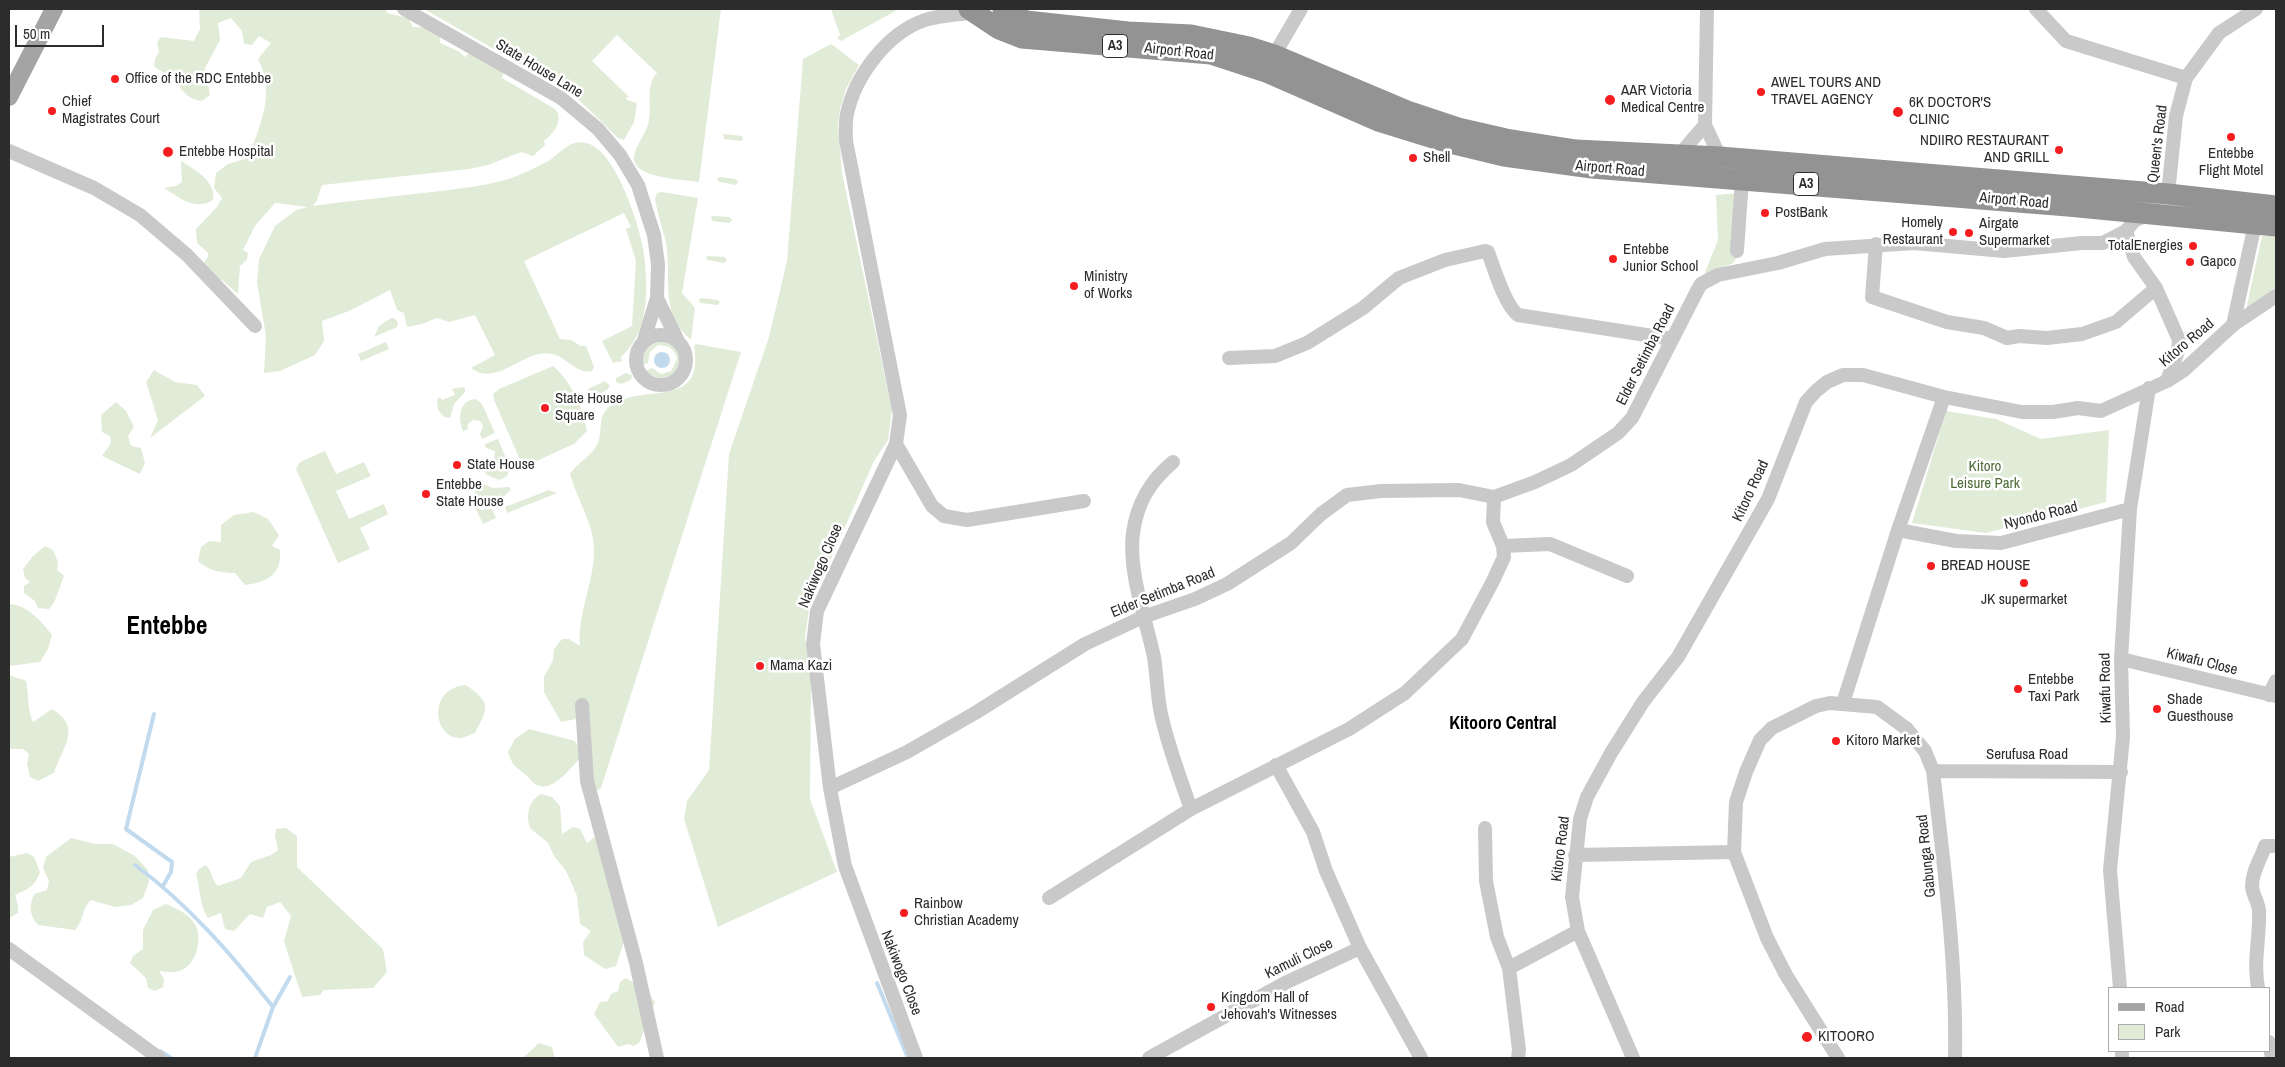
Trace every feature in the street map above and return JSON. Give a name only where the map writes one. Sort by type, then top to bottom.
[{"type":"highway","name":"Airport Road","points":[[1003,9],[1024,30]]},
{"type":"highway","name":"Airport Road","points":[[972,11],[999,29],[1192,35],[1223,40],[1270,63],[1353,90],[1458,128],[1506,139],[1678,165],[1742,179],[2058,205],[2266,225]]},
{"type":"highway","name":"Airport Road","points":[[1678,165],[1720,157],[2168,194],[2276,206]]},
{"type":"main road","points":[[10,92],[54,9]]},
{"type":"street","name":"State House Lane","points":[[404,9],[561,98],[598,129],[629,168],[638,185],[654,235],[658,264],[657,298]]},
{"type":"street","points":[[1270,63],[1301,9]]},
{"type":"street","points":[[1707,9],[1705,125],[1720,157]]},
{"type":"street","points":[[2036,9],[2066,41],[2186,78]]},
{"type":"street","name":"Queen's Road","points":[[2168,194],[2176,116],[2186,78],[2219,33],[2256,9]]},
{"type":"street","points":[[927,14],[972,11]]},
{"type":"street","name":"Nakiwogo Close","points":[[916,1058],[845,866],[830,788],[812,644],[817,611],[896,444],[900,415],[846,141],[847,115],[857,88],[871,62],[883,49],[927,14]]},
{"type":"street","points":[[1678,165],[1705,125]]},
{"type":"street","points":[[9,151],[94,188],[140,215],[187,255],[256,326]]},
{"type":"street","points":[[1737,251],[1742,179]]},
{"type":"street","name":"Elder Setimba Road","points":[[830,788],[907,752],[1010,693],[1085,644],[1143,617],[1195,600],[1262,564],[1291,543],[1321,514],[1347,495],[1381,491],[1459,490],[1494,497],[1536,482],[1571,465],[1618,433],[1632,418],[1701,284],[1718,276],[1778,263],[1825,249],[1876,244],[1914,243],[2004,251],[2082,243],[2103,243],[2126,231],[2134,221],[2148,215]]},
{"type":"street","points":[[2233,325],[2266,225]]},
{"type":"street","points":[[2126,231],[2134,257],[2156,288],[2179,340],[2178,352],[2167,381]]},
{"type":"street","points":[[1876,244],[1872,297],[1947,322],[1984,328],[2007,338],[2019,336],[2047,338],[2082,334],[2116,322],[2156,288]]},
{"type":"street","points":[[1229,358],[1275,356],[1308,343],[1355,313],[1399,278],[1445,260],[1484,251],[1488,252],[1513,312],[1518,315],[1672,339]]},
{"type":"street","name":"Kitoro Road","points":[[1633,1058],[1578,931],[1572,898],[1580,819],[1587,797],[1643,702],[1678,657],[1722,583],[1768,499],[1811,396],[1828,382],[1843,375],[1863,375],[1944,397],[2022,412],[2053,412],[2078,408],[2102,411],[2167,381],[2184,370],[2233,325],[2276,296]]},
{"type":"street","points":[[657,298],[687,358],[684,371],[675,381],[662,385],[647,381],[638,371],[636,357],[657,298]]},
{"type":"street","points":[[642,343],[660,335],[669,336],[678,341]]},
{"type":"street","name":"Kiwafu Road","points":[[2120,987],[2110,870],[2123,737],[2121,659],[2130,509],[2149,388]]},
{"type":"street","points":[[1838,1058],[1786,975],[1764,931],[1734,852],[1736,802],[1746,772],[1760,740],[1772,728],[1816,706],[1843,703],[1898,530],[1944,397]]},
{"type":"street","points":[[896,444],[932,506],[944,516],[967,520],[1084,500]]},
{"type":"street","points":[[1173,462],[1157,475],[1149,485],[1137,512],[1133,535],[1143,617],[1154,657],[1161,713],[1175,764],[1191,809]]},
{"type":"street","points":[[1049,898],[1191,809],[1349,729],[1405,693],[1449,653],[1462,638],[1504,557],[1503,546],[1493,522],[1494,497]]},
{"type":"street","name":"Nyondo Road","points":[[1898,530],[1956,541],[2001,543],[2130,509]]},
{"type":"street","points":[[1503,546],[1550,544],[1626,576]]},
{"type":"street","name":"Kiwafu Close","points":[[2121,659],[2273,696]]},
{"type":"street","points":[[2273,696],[2276,681]]},
{"type":"street","name":"Gabunga Road","points":[[1843,703],[1878,707],[1907,729],[1925,751],[1934,771],[1953,944],[1956,1014],[1955,1058]]},
{"type":"street","points":[[582,705],[587,781],[636,963],[656,1058]]},
{"type":"street","points":[[1276,765],[1313,832],[1326,871],[1360,948],[1421,1058]]},
{"type":"street","name":"Serufusa Road","points":[[1934,771],[2121,772]]},
{"type":"street","points":[[1484,828],[1486,881],[1497,937],[1509,968],[1519,1050],[1518,1058]]},
{"type":"street","points":[[2258,987],[2254,969],[2260,909],[2252,887],[2254,872],[2265,846],[2276,846]]},
{"type":"street","points":[[1575,855],[1734,852]]},
{"type":"street","points":[[1509,968],[1578,931]]},
{"type":"street","name":"Kamuli Close","points":[[1149,1058],[1287,982],[1360,948]]},
{"type":"street","points":[[9,949],[159,1058]]},
{"type":"green space","points":[[199,9],[386,9],[387,13],[408,18],[413,27],[433,28],[440,35],[440,43],[458,51],[465,57],[475,52],[504,72],[502,78],[555,109],[559,118],[557,126],[544,141],[545,145],[533,156],[521,152],[488,165],[469,169],[322,185],[313,206],[489,184],[533,169],[550,160],[565,148],[578,142],[584,142],[597,148],[607,159],[625,191],[638,226],[644,254],[646,281],[645,309],[637,335],[621,357],[622,361],[613,363],[602,341],[632,326],[636,261],[626,229],[631,227],[624,213],[524,261],[560,339],[571,340],[581,346],[586,346],[594,367],[592,371],[579,369],[561,358],[548,353],[530,357],[496,372],[487,374],[479,372],[471,368],[495,355],[475,315],[449,322],[437,318],[407,327],[404,313],[397,310],[390,290],[349,311],[322,321],[324,341],[315,355],[280,371],[264,373],[266,336],[257,283],[259,259],[275,226],[296,210],[308,207],[275,203],[255,226],[243,250],[248,253],[247,260],[240,266],[238,294],[222,280],[216,278],[204,262],[208,257],[208,253],[197,243],[196,229],[217,207],[222,198],[214,188],[216,173],[228,164],[248,158],[261,121],[266,96],[266,84],[258,59],[271,43],[259,36],[252,45],[244,44],[242,31],[231,18],[218,23],[220,40],[205,68],[210,95],[202,101],[189,97],[173,79],[154,66],[159,52],[157,42],[161,37],[194,41],[200,29]]},
{"type":"green space","points":[[424,9],[721,9],[699,182],[649,174],[635,164],[635,152],[649,120],[650,89],[653,78],[657,73],[617,35],[592,61],[629,97],[626,98],[627,100],[637,103],[634,122],[624,140],[618,138],[574,95]]},
{"type":"green space","points":[[831,9],[899,9],[841,41],[837,38],[840,35]]},
{"type":"green space","points":[[831,44],[859,65],[846,89],[840,109],[838,124],[842,173],[892,410],[888,440],[874,461],[809,609],[805,637],[811,681],[810,799],[837,872],[718,927],[684,819],[687,801],[709,770],[729,454],[769,337],[787,261],[803,59]]},
{"type":"green space","points":[[723,134],[742,136],[743,139],[741,141],[724,139]]},
{"type":"green space","points":[[181,161],[198,172],[208,182],[212,187],[213,200],[206,203],[193,204],[164,188],[176,186],[182,182]]},
{"type":"green space","points":[[719,177],[736,179],[738,182],[736,185],[719,182],[717,179]]},
{"type":"green space","points":[[662,192],[698,198],[682,293],[695,308],[691,340],[674,319],[671,307],[666,243],[655,198],[657,193]]},
{"type":"green space","points":[[1738,193],[1740,253],[1733,263],[1704,275],[1718,240],[1716,195]]},
{"type":"green space","points":[[711,217],[730,217],[732,220],[729,223],[712,221]]},
{"type":"green space","points":[[2262,236],[2276,236],[2276,291],[2245,314]]},
{"type":"green space","points":[[706,257],[725,257],[727,260],[724,263],[707,260]]},
{"type":"green space","points":[[701,298],[718,300],[720,303],[717,305],[700,303],[699,300]]},
{"type":"green space","points":[[391,318],[398,322],[397,327],[374,337],[379,326]]},
{"type":"green space","points":[[660,340],[671,345],[678,352],[680,360],[679,368],[674,374],[666,378],[657,377],[645,371],[652,368],[661,374],[671,371],[677,359],[673,350],[668,347],[658,345],[650,352],[648,363],[643,365],[643,356],[647,350],[652,344]]},
{"type":"green space","points":[[386,342],[389,349],[361,361],[358,354]]},
{"type":"green space","points":[[696,344],[741,352],[601,788],[594,792],[587,722],[576,719],[561,722],[544,692],[544,677],[553,660],[554,649],[562,639],[569,639],[580,646],[581,622],[593,563],[594,551],[591,531],[570,474],[596,447],[603,415],[609,407],[622,400],[637,396],[668,392],[690,380],[695,367],[694,346]]},
{"type":"green space","points":[[553,366],[571,387],[583,413],[587,431],[574,444],[530,464],[520,460],[493,394],[499,389]]},
{"type":"green space","points":[[154,370],[175,382],[197,385],[205,396],[150,438],[158,420],[146,382]]},
{"type":"green space","points":[[626,373],[632,375],[631,380],[621,384],[616,382],[616,378]]},
{"type":"green space","points":[[605,381],[610,386],[607,390],[593,397],[587,394],[588,389]]},
{"type":"green space","points":[[465,388],[465,392],[454,404],[450,418],[444,417],[438,410],[437,399],[440,397],[442,400],[455,395],[452,389]]},
{"type":"green space","points":[[476,399],[482,404],[495,433],[482,439],[480,434],[483,426],[480,421],[473,420],[468,424],[468,429],[463,431],[460,421],[463,406],[470,400]]},
{"type":"green space","points":[[116,402],[126,411],[134,427],[128,436],[131,446],[141,448],[145,463],[140,474],[102,456],[111,443],[110,436],[102,432],[101,415]]},
{"type":"green space","name":"Kitoro Leisure Park","points":[[1946,411],[1996,419],[2041,439],[2109,430],[2106,502],[1986,533],[1912,523]]},
{"type":"green space","points":[[498,439],[510,468],[507,476],[499,480],[487,475],[479,465],[494,461],[495,451],[486,448],[485,444]]},
{"type":"green space","points":[[325,451],[336,474],[364,462],[371,476],[336,491],[349,519],[384,504],[388,514],[360,528],[370,549],[338,563],[296,469],[300,462]]},
{"type":"green space","points":[[477,481],[493,488],[509,487],[511,490],[501,499],[484,503],[475,494],[474,487]]},
{"type":"green space","points":[[549,490],[557,493],[507,513],[505,507]]},
{"type":"green space","points":[[475,507],[481,510],[492,509],[496,518],[483,524]]},
{"type":"green space","points":[[254,512],[268,519],[279,535],[272,546],[280,550],[280,559],[272,576],[260,582],[245,585],[235,573],[215,571],[198,561],[201,547],[209,541],[221,542],[221,525],[234,515]]},
{"type":"green space","points":[[45,546],[53,550],[58,562],[57,570],[64,576],[54,603],[49,609],[38,608],[35,601],[24,593],[24,586],[30,582],[25,578],[23,569],[33,556]]},
{"type":"green space","points":[[9,604],[22,607],[28,611],[39,619],[52,635],[48,649],[40,662],[9,666]]},
{"type":"green space","points":[[9,675],[26,681],[33,722],[52,709],[67,723],[68,738],[54,773],[38,781],[30,777],[27,764],[29,754],[23,749],[11,749],[9,747]]},
{"type":"green space","points":[[466,685],[484,701],[485,711],[475,733],[460,738],[451,736],[444,730],[438,713],[440,703],[445,695],[453,688]]},
{"type":"green space","points":[[529,729],[575,741],[582,756],[561,778],[548,786],[534,783],[513,764],[508,752],[515,739]]},
{"type":"green space","points":[[541,794],[552,797],[560,806],[562,834],[573,827],[580,829],[587,843],[597,835],[624,941],[616,966],[605,969],[584,955],[583,942],[591,931],[580,924],[577,896],[566,871],[554,856],[548,843],[530,828],[529,809],[533,800]]},
{"type":"green space","points":[[286,828],[297,836],[297,867],[383,949],[387,972],[373,988],[324,990],[320,995],[302,997],[284,941],[291,916],[280,902],[267,907],[263,918],[250,914],[234,931],[225,929],[221,913],[208,918],[205,914],[196,874],[199,869],[206,865],[218,886],[241,878],[251,862],[271,855],[278,850],[275,836],[276,829]]},
{"type":"green space","points":[[71,838],[96,844],[113,844],[135,856],[148,870],[149,882],[143,898],[131,905],[115,907],[91,900],[86,906],[75,930],[38,925],[31,914],[31,903],[34,894],[47,890],[49,881],[43,868],[46,857]]},
{"type":"green space","points":[[27,853],[34,857],[40,872],[36,881],[31,886],[15,895],[18,913],[9,918],[9,857]]},
{"type":"green space","points":[[166,904],[174,907],[192,920],[198,931],[198,946],[188,966],[182,970],[173,972],[159,971],[164,979],[163,987],[155,991],[148,988],[146,978],[130,963],[133,956],[143,949],[143,930],[153,910]]},
{"type":"green space","points":[[626,978],[648,992],[655,1002],[639,1043],[634,1046],[628,1044],[618,1047],[594,1014],[600,1002],[608,1001],[611,994],[618,991],[620,982]]},
{"type":"green space","points":[[539,1043],[552,1047],[555,1058],[523,1058]]},
{"type":"water","points":[[659,352],[665,352],[670,357],[668,366],[659,368],[654,363],[654,357]]},
{"type":"waterway","points":[[154,714],[126,829],[172,862],[171,872],[163,886]]},
{"type":"waterway","points":[[135,865],[191,913],[242,968],[273,1007]]},
{"type":"waterway","points":[[255,1058],[273,1007],[290,977]]},
{"type":"waterway","points":[[877,983],[908,1058]]},
{"type":"waterway","points":[[160,1051],[171,1058]]},
{"type":"place","name":"Office of the RDC Entebbe","points":[[115,79]]},
{"type":"place","name":"AWEL TOURS AND TRAVEL AGENCY","points":[[1761,92]]},
{"type":"place","name":"AAR Victoria Medical Centre","points":[[1610,100]]},
{"type":"place","name":"Chief Magistrates Court","points":[[52,111]]},
{"type":"place","name":"6K DOCTOR'S CLINIC","points":[[1898,112]]},
{"type":"place","name":"Entebbe Flight Motel","points":[[2231,137]]},
{"type":"place","name":"NDIIRO RESTAURANT AND GRILL","points":[[2059,150]]},
{"type":"place","name":"Entebbe Hospital","points":[[168,152]]},
{"type":"place","name":"Shell","points":[[1413,158]]},
{"type":"place","name":"PostBank","points":[[1765,213]]},
{"type":"place","name":"Homely Restaurant","points":[[1953,232]]},
{"type":"place","name":"Airgate Supermarket","points":[[1969,233]]},
{"type":"place","name":"TotalEnergies","points":[[2193,246]]},
{"type":"place","name":"Entebbe Junior School","points":[[1613,259]]},
{"type":"place","name":"Gapco","points":[[2190,262]]},
{"type":"place","name":"Ministry of Works","points":[[1074,286]]},
{"type":"place","name":"State House Square","points":[[545,408]]},
{"type":"place","name":"State House","points":[[457,465]]},
{"type":"place","name":"Entebbe State House","points":[[426,494]]},
{"type":"place","name":"BREAD HOUSE","points":[[1931,566]]},
{"type":"place","name":"JK supermarket","points":[[2024,583]]},
{"type":"place","name":"Mama Kazi","points":[[760,666]]},
{"type":"place","name":"Entebbe Taxi Park","points":[[2018,689]]},
{"type":"place","name":"Shade Guesthouse","points":[[2157,709]]},
{"type":"place","name":"Kitoro Market","points":[[1836,741]]},
{"type":"place","name":"Rainbow Christian Academy","points":[[904,913]]},
{"type":"place","name":"Kingdom Hall of Jehovah's Witnesses","points":[[1211,1007]]},
{"type":"place","name":"KITOORO","points":[[1807,1037]]},
{"type":"district","name":"Entebbe","points":[[167,627]]},
{"type":"district","name":"Kitooro Central","points":[[1503,724]]}]
